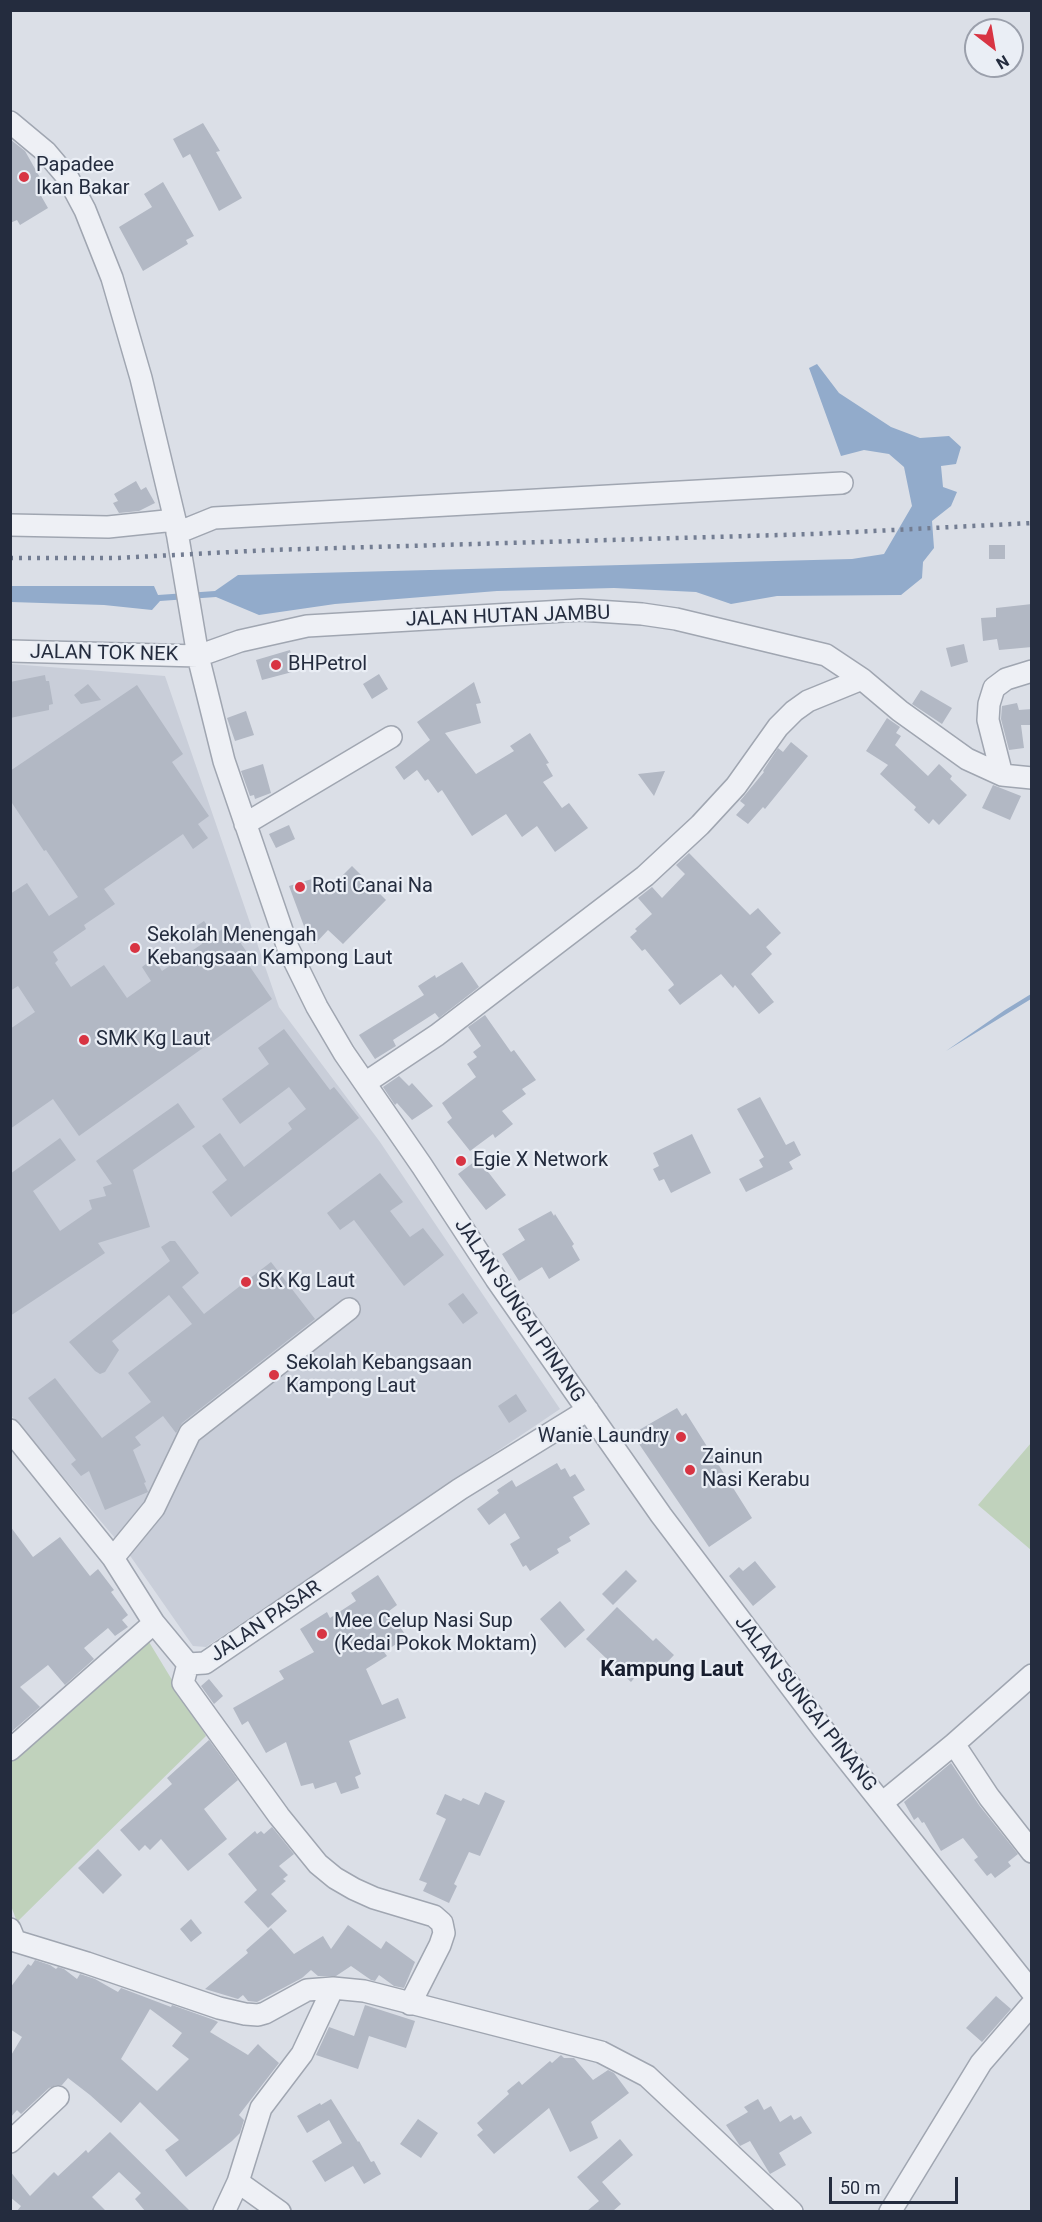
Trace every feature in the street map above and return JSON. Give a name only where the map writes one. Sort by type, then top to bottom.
[{"type":"street","name":"JALAN SUNGAI PINANG","points":[[10,122],[46,152],[68,178],[86,210],[112,278],[138,367],[177,531],[198,656],[224,760],[288,948],[317,1007],[344,1053],[496,1279],[731,1609],[1032,1992]]},
{"type":"street","points":[[10,525],[177,531],[214,518],[842,483]]},
{"type":"street","name":"JALAN HUTAN JAMBU","points":[[198,656],[240,641],[307,626],[581,610],[676,619],[797,646],[826,655],[862,679],[900,711],[957,752],[1002,775],[1032,778]]},
{"type":"street","name":"JALAN TOK NEK","points":[[10,651],[198,656]]},
{"type":"street","points":[[1002,775],[988,720],[989,704],[994,688],[1006,679],[1032,671]]},
{"type":"street","points":[[365,1083],[437,1035],[645,876],[700,825],[736,786],[778,727],[794,711],[808,701],[862,679]]},
{"type":"street","points":[[245,824],[391,737]]},
{"type":"street","points":[[113,1558],[154,1508],[190,1433],[349,1309]]},
{"type":"street","name":"JALAN PASAR","points":[[10,1430],[113,1558],[154,1623],[188,1664],[205,1663],[460,1489],[588,1410]]},
{"type":"street","points":[[10,1750],[154,1623]]},
{"type":"street","points":[[188,1664],[183,1683],[279,1816],[318,1864],[335,1878],[354,1889],[374,1898],[434,1916],[442,1923],[444,1933],[442,1939],[410,2004]]},
{"type":"street","points":[[882,1803],[1032,1676]]},
{"type":"street","points":[[954,1744],[988,1797],[1032,1852]]},
{"type":"street","points":[[10,1929],[15,1941],[219,2008],[245,2014],[265,2013],[308,1990],[333,1988],[363,1991],[601,2052],[647,2076],[792,2211]]},
{"type":"street","points":[[224,2211],[238,2182],[261,2108],[302,2054],[333,1988]]},
{"type":"street","points":[[890,2211],[981,2063],[1032,2004]]},
{"type":"street","points":[[10,2142],[58,2097]]},
{"type":"street","points":[[238,2182],[280,2211]]},
{"type":"shaded area","points":[[11,664],[165,676],[279,1007],[380,1142],[560,1409],[206,1647],[193,1646],[131,1557],[11,1415]]},
{"type":"green space","points":[[1031,1443],[1031,1550],[978,1505]]},
{"type":"green space","points":[[146,1637],[206,1736],[17,1922],[10,1903],[10,1755]]},
{"type":"water","points":[[817,364],[839,393],[891,427],[920,438],[949,436],[961,447],[956,464],[941,466],[943,487],[957,492],[951,506],[932,521],[934,548],[923,562],[922,578],[901,595],[777,596],[731,604],[696,592],[614,588],[497,591],[335,604],[259,615],[216,597],[160,601],[152,610],[104,605],[11,602],[11,586],[154,586],[158,595],[215,591],[238,575],[852,559],[884,554],[912,506],[904,467],[889,454],[864,450],[841,456],[809,368]]},
{"type":"water","points":[[1031,994],[1031,999],[946,1051],[1005,1010]]},
{"type":"building","points":[[203,123],[220,151],[216,152],[242,198],[219,211],[190,154],[183,158],[173,139]]},
{"type":"building","points":[[10,139],[25,151],[47,190],[40,194],[48,208],[20,225],[17,220],[10,223]]},
{"type":"building","points":[[163,182],[194,236],[186,240],[188,244],[143,271],[119,227],[152,207],[144,194]]},
{"type":"building","points":[[136,481],[141,490],[146,487],[155,503],[139,511],[119,513],[113,503],[118,501],[114,494]]},
{"type":"building","points":[[989,545],[1005,545],[1005,559],[989,559]]},
{"type":"building","points":[[1032,604],[1032,647],[999,650],[997,639],[983,641],[981,618],[996,617],[996,608]]},
{"type":"building","points":[[964,644],[968,662],[951,667],[946,648]]},
{"type":"building","name":"BHPetrol","points":[[290,650],[296,671],[262,680],[256,660]]},
{"type":"building","points":[[379,674],[388,689],[372,699],[363,684]]},
{"type":"building","points":[[45,675],[46,681],[49,681],[53,704],[49,705],[49,710],[10,718],[10,682]]},
{"type":"building","points":[[474,682],[481,703],[476,704],[481,723],[445,733],[476,774],[514,751],[510,746],[530,733],[549,763],[546,764],[553,776],[543,782],[562,808],[569,803],[588,828],[555,852],[537,826],[522,837],[506,814],[472,836],[442,790],[438,793],[428,779],[425,781],[417,770],[404,780],[395,767],[430,740],[417,722]]},
{"type":"building","points":[[88,684],[101,700],[81,704],[74,695]]},
{"type":"building","points":[[137,685],[183,754],[172,762],[209,816],[198,824],[208,838],[193,849],[183,834],[104,889],[115,904],[84,925],[86,929],[53,952],[58,960],[55,963],[71,987],[104,965],[127,998],[151,981],[142,967],[154,958],[162,971],[202,944],[192,929],[204,921],[214,935],[228,925],[251,958],[246,961],[272,999],[79,1136],[53,1099],[10,1129],[10,1029],[35,1012],[18,986],[10,991],[10,894],[27,883],[49,916],[78,897],[10,800],[10,771]]},
{"type":"building","points":[[921,690],[952,708],[942,724],[912,704]]},
{"type":"building","points":[[1017,703],[1019,710],[1032,709],[1032,725],[1021,725],[1024,748],[1009,750],[1001,719],[1002,706]]},
{"type":"building","points":[[246,711],[254,735],[235,741],[227,718]]},
{"type":"building","points":[[887,718],[900,727],[896,733],[901,736],[895,745],[928,776],[939,764],[952,776],[950,779],[967,795],[939,825],[933,819],[929,824],[914,810],[916,807],[880,774],[888,765],[866,751]]},
{"type":"building","points":[[791,742],[808,756],[765,809],[763,807],[748,824],[736,815],[745,805],[740,801],[764,772],[778,748],[783,752]]},
{"type":"building","points":[[263,764],[271,793],[255,799],[254,795],[250,796],[241,771]]},
{"type":"building","points":[[665,771],[654,796],[638,774]]},
{"type":"building","points":[[993,785],[1021,796],[1010,820],[982,808]]},
{"type":"building","points":[[289,825],[295,839],[276,848],[269,834]]},
{"type":"building","points":[[689,853],[750,915],[758,908],[781,933],[766,947],[772,954],[751,974],[774,1002],[759,1014],[735,985],[733,988],[721,974],[680,1005],[668,990],[674,985],[673,983],[645,949],[642,951],[630,937],[637,931],[635,929],[652,914],[638,898],[652,887],[662,898],[685,874],[676,865]]},
{"type":"building","points":[[352,866],[386,900],[343,944],[328,930],[315,944],[308,937],[289,886],[315,878],[328,890]]},
{"type":"building","points":[[462,962],[479,987],[439,1018],[435,1013],[393,1040],[396,1046],[375,1059],[359,1035],[424,995],[418,986]]},
{"type":"building","points":[[485,1015],[511,1052],[514,1050],[536,1080],[522,1089],[526,1094],[502,1111],[513,1124],[495,1138],[493,1134],[470,1151],[447,1122],[452,1118],[442,1103],[476,1077],[467,1064],[477,1057],[473,1052],[481,1046],[468,1027]]},
{"type":"building","points":[[284,1029],[330,1090],[334,1087],[359,1118],[231,1217],[212,1192],[227,1180],[202,1146],[220,1133],[244,1167],[292,1129],[288,1123],[306,1109],[289,1087],[240,1124],[222,1099],[269,1064],[258,1048]]},
{"type":"building","points":[[399,1076],[409,1086],[412,1083],[433,1106],[412,1120],[397,1103],[395,1105],[383,1087]]},
{"type":"building","points":[[760,1097],[786,1145],[794,1141],[801,1155],[789,1162],[793,1169],[746,1192],[739,1179],[763,1167],[759,1160],[764,1157],[737,1109]]},
{"type":"building","points":[[178,1103],[195,1127],[133,1170],[150,1227],[98,1243],[105,1253],[10,1316],[10,1174],[60,1138],[76,1160],[33,1191],[60,1231],[92,1209],[89,1200],[106,1196],[103,1187],[112,1184],[96,1161]]},
{"type":"building","points":[[692,1134],[711,1173],[671,1193],[664,1179],[659,1181],[653,1169],[659,1166],[653,1153]]},
{"type":"building","points":[[478,1159],[506,1195],[486,1210],[458,1174]]},
{"type":"building","points":[[380,1173],[403,1202],[390,1211],[410,1237],[423,1228],[444,1255],[404,1286],[354,1220],[340,1230],[327,1213]]},
{"type":"building","points":[[551,1211],[574,1244],[572,1246],[580,1260],[549,1279],[542,1267],[519,1281],[502,1254],[525,1240],[518,1229]]},
{"type":"building","points":[[170,1241],[175,1241],[199,1273],[182,1287],[204,1314],[271,1262],[315,1319],[182,1423],[176,1433],[163,1416],[135,1437],[141,1445],[133,1450],[148,1492],[105,1510],[89,1471],[81,1476],[71,1464],[76,1460],[28,1398],[55,1378],[102,1438],[151,1402],[128,1373],[192,1324],[169,1295],[112,1341],[119,1350],[105,1372],[100,1374],[95,1371],[69,1342],[170,1261],[161,1247]]},
{"type":"building","points":[[463,1293],[478,1313],[463,1324],[448,1304]]},
{"type":"building","points":[[516,1394],[527,1411],[509,1423],[498,1406]]},
{"type":"building","points":[[677,1408],[682,1416],[686,1413],[752,1518],[709,1547],[637,1441],[636,1436],[641,1433],[639,1430]]},
{"type":"building","points":[[557,1463],[561,1470],[565,1468],[570,1477],[575,1474],[585,1490],[573,1497],[590,1524],[569,1537],[571,1541],[557,1549],[559,1553],[530,1571],[526,1565],[523,1567],[510,1544],[520,1538],[505,1513],[489,1525],[477,1509],[499,1493],[497,1490],[512,1480],[516,1487]]},
{"type":"building","points":[[10,1526],[33,1557],[60,1537],[90,1576],[98,1569],[114,1590],[111,1592],[128,1615],[122,1620],[128,1627],[115,1636],[108,1628],[84,1648],[94,1659],[65,1685],[48,1665],[20,1687],[40,1707],[10,1733]]},
{"type":"building","points":[[755,1561],[776,1587],[753,1606],[729,1576],[739,1567],[743,1571]]},
{"type":"building","points":[[626,1570],[637,1581],[613,1605],[602,1594]]},
{"type":"building","points":[[378,1575],[397,1605],[389,1611],[407,1637],[384,1652],[387,1656],[366,1669],[382,1705],[398,1698],[406,1718],[349,1741],[361,1774],[355,1777],[359,1788],[341,1794],[336,1782],[315,1789],[313,1783],[301,1786],[286,1742],[266,1753],[248,1721],[242,1725],[233,1708],[284,1679],[279,1671],[314,1652],[300,1629],[327,1612],[330,1618],[356,1601],[351,1593]]},
{"type":"building","points":[[560,1601],[585,1630],[565,1648],[540,1619]]},
{"type":"building","points":[[617,1607],[653,1641],[656,1638],[674,1655],[655,1675],[649,1669],[641,1678],[637,1675],[631,1682],[586,1639]]},
{"type":"building","points":[[209,1679],[223,1696],[214,1704],[201,1686]]},
{"type":"building","points":[[209,1740],[238,1780],[204,1809],[227,1839],[188,1871],[161,1839],[150,1850],[145,1845],[139,1851],[120,1830],[172,1784],[167,1778]]},
{"type":"building","points":[[951,1763],[979,1805],[1018,1854],[1008,1862],[1011,1866],[995,1878],[991,1873],[987,1876],[974,1860],[978,1857],[963,1838],[941,1851],[924,1822],[922,1823],[918,1817],[914,1820],[904,1802]]},
{"type":"building","points":[[485,1792],[505,1801],[480,1856],[469,1852],[454,1884],[457,1886],[449,1903],[423,1891],[427,1883],[419,1880],[446,1819],[436,1814],[445,1794],[479,1805]]},
{"type":"building","points":[[272,1827],[294,1854],[279,1866],[288,1875],[283,1879],[286,1881],[271,1894],[287,1911],[268,1928],[244,1902],[257,1890],[228,1854],[255,1831],[257,1834],[261,1831],[264,1834]]},
{"type":"building","points":[[98,1849],[122,1875],[103,1894],[78,1868]]},
{"type":"building","points":[[191,1919],[202,1933],[191,1942],[180,1929]]},
{"type":"building","points":[[348,1925],[381,1949],[386,1941],[415,1962],[404,1988],[394,1986],[379,1975],[375,1981],[371,1980],[351,1966],[336,1976],[318,1976],[311,1970],[302,1978],[257,2002],[248,2001],[243,1995],[238,1999],[205,1989],[248,1953],[246,1950],[271,1928],[294,1954],[323,1936],[331,1949]]},
{"type":"building","points":[[35,1960],[56,1969],[58,1967],[64,1969],[77,1979],[80,1974],[95,1979],[118,1992],[121,1988],[214,2020],[218,2022],[210,2032],[248,2055],[258,2044],[279,2063],[239,2115],[244,2120],[240,2133],[186,2177],[165,2150],[179,2140],[140,2102],[121,2123],[68,2078],[62,2085],[49,2088],[21,2114],[17,2110],[10,2118],[10,2057],[22,2037],[10,2029],[10,1988],[28,1964],[31,1966]],"holes":[[[150,2009],[182,2033],[172,2046],[189,2059],[157,2091],[121,2059]]]},
{"type":"building","points":[[996,1996],[1011,2009],[982,2042],[966,2028]]},
{"type":"building","points":[[365,2005],[415,2021],[406,2048],[369,2036],[358,2069],[316,2055],[329,2027],[354,2036]]},
{"type":"building","points":[[561,2055],[564,2058],[574,2058],[593,2080],[608,2070],[614,2073],[629,2093],[591,2122],[598,2138],[570,2152],[549,2108],[494,2154],[477,2135],[483,2130],[477,2123],[509,2094],[507,2091],[519,2081],[522,2085],[550,2061],[552,2063]]},
{"type":"building","points":[[331,2099],[381,2174],[364,2184],[353,2166],[325,2182],[312,2161],[342,2143],[329,2120],[307,2133],[297,2116]]},
{"type":"building","points":[[758,2099],[764,2110],[771,2106],[780,2122],[791,2115],[794,2120],[801,2116],[812,2133],[779,2153],[786,2165],[770,2174],[750,2141],[740,2146],[726,2125],[748,2112],[744,2107]]},
{"type":"building","points":[[418,2119],[438,2133],[421,2158],[400,2144]]},
{"type":"building","points":[[110,2132],[190,2211],[145,2211],[135,2199],[141,2193],[119,2172],[92,2197],[106,2211],[17,2211],[21,2206],[10,2197],[10,2171],[30,2196],[54,2172],[58,2176],[86,2150],[88,2153]]},
{"type":"building","points":[[620,2139],[633,2155],[602,2182],[621,2204],[613,2211],[587,2211],[599,2201],[577,2177]]},
{"type":"railway","points":[[10,558],[117,558],[270,550],[814,534],[1032,523]]},
{"type":"place","name":"Papadee Ikan Bakar","points":[[24,177]]},
{"type":"place","name":"BHPetrol","points":[[276,665]]},
{"type":"place","name":"Roti Canai Na","points":[[300,887]]},
{"type":"place","name":"Sekolah Menengah Kebangsaan Kampong Laut","points":[[135,948]]},
{"type":"place","name":"SMK Kg Laut","points":[[84,1040]]},
{"type":"place","name":"Egie X Network","points":[[461,1161]]},
{"type":"place","name":"SK Kg Laut","points":[[246,1282]]},
{"type":"place","name":"Sekolah Kebangsaan Kampong Laut","points":[[274,1375]]},
{"type":"place","name":"Wanie Laundry","points":[[681,1437]]},
{"type":"place","name":"Zainun Nasi Kerabu","points":[[690,1470]]},
{"type":"place","name":"Mee Celup Nasi Sup (Kedai Pokok Moktam)","points":[[322,1634]]},
{"type":"district","name":"Kampung Laut","points":[[672,1670]]}]
